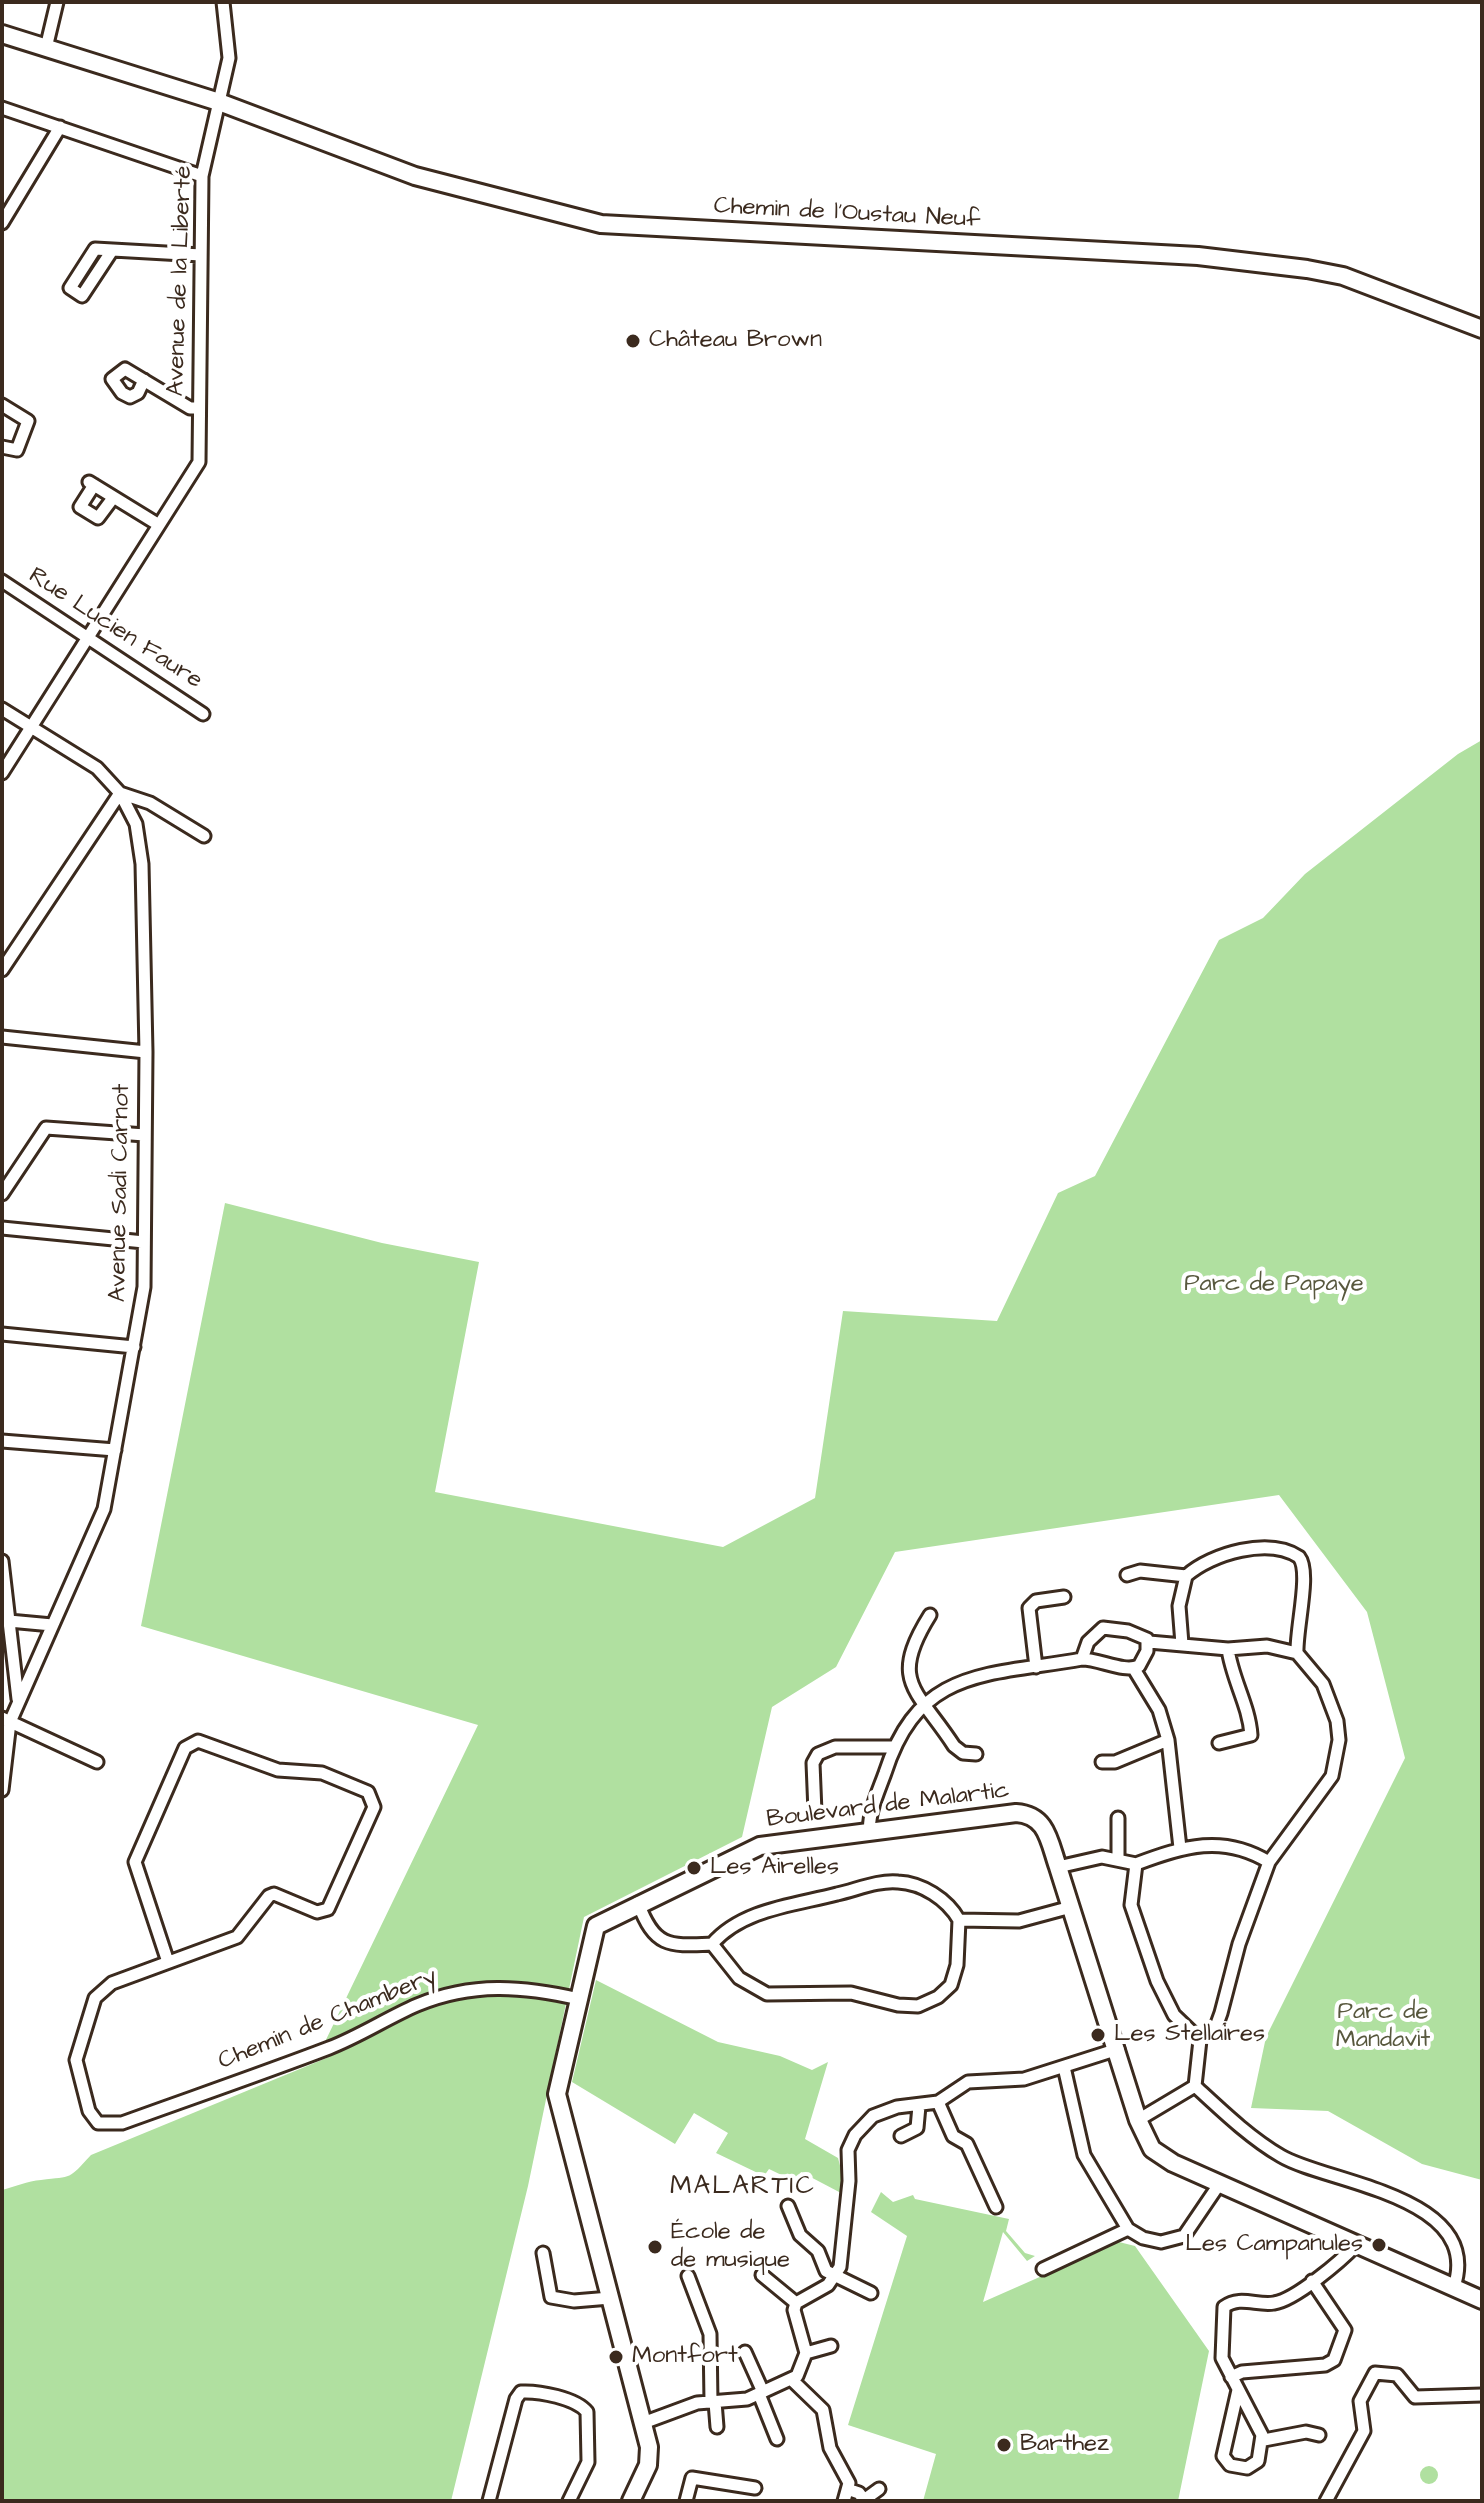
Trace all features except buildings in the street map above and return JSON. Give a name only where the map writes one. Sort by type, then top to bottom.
[{"type":"street","points":[[46,48],[57,2]]},
{"type":"street","name":"Avenue de la Liberté","points":[[159,525],[199,462],[202,176],[229,58],[223,2]]},
{"type":"street","name":"Chemin de l'Oustau Neuf","points":[[2,34],[219,102],[415,176],[601,224],[1198,256],[1343,276],[1482,329]]},
{"type":"street","points":[[2,108],[202,176]]},
{"type":"street","points":[[3,218],[60,127]]},
{"type":"street","points":[[111,252],[201,255]]},
{"type":"street","points":[[144,380],[190,408],[199,408]]},
{"type":"street","points":[[2,405],[28,421],[17,450],[2,447]]},
{"type":"street","points":[[2,773],[159,525],[91,483],[80,507],[98,518],[113,498]]},
{"type":"street","name":"Rue Lucien Faure","points":[[2,581],[203,714]]},
{"type":"street","name":"Avenue Sadi Carnot","points":[[2,709],[97,768],[120,793],[136,824],[142,864],[146,1052],[144,1287],[104,1509],[18,1700],[6,1720],[2,1790]]},
{"type":"street","points":[[2,970],[120,793],[150,803],[204,836]]},
{"type":"street","points":[[2,1037],[146,1052]]},
{"type":"street","points":[[2,1194],[46,1128],[145,1135]]},
{"type":"street","points":[[2,1228],[144,1242]]},
{"type":"street","points":[[2,1334],[134,1347]]},
{"type":"street","points":[[2,1441],[115,1450]]},
{"type":"street","points":[[1127,1575],[1140,1571],[1186,1576],[1211,1560],[1257,1549],[1284,1550],[1299,1557],[1304,1564],[1306,1581],[1298,1610],[1297,1653]]},
{"type":"street","points":[[2,1561],[18,1700]]},
{"type":"street","points":[[1182,1644],[1179,1606],[1186,1576]]},
{"type":"street","points":[[1036,1667],[1029,1608],[1036,1601],[1064,1597]]},
{"type":"street","points":[[930,1615],[911,1646],[908,1675],[954,1746],[963,1753],[976,1754]]},
{"type":"street","points":[[9,1621],[52,1625]]},
{"type":"street","points":[[1082,1659],[1088,1642],[1103,1628],[1128,1631],[1149,1642],[1228,1649],[1267,1646],[1297,1653],[1323,1684],[1333,1707],[1339,1740],[1337,1759],[1322,1793],[1269,1862],[1237,1950],[1217,2024],[1200,2040],[1195,2086]]},
{"type":"street","points":[[1134,1669],[1147,1651],[1149,1642]]},
{"type":"street","points":[[1219,1743],[1251,1735],[1250,1721],[1231,1672],[1228,1649]]},
{"type":"street","points":[[870,1833],[893,1747],[903,1725],[924,1703],[944,1688],[1082,1659],[1134,1669],[1159,1710],[1168,1740],[1180,1848]]},
{"type":"street","points":[[6,1720],[97,1762]]},
{"type":"street","points":[[1102,1762],[1115,1762],[1168,1740]]},
{"type":"street","points":[[205,1742],[278,1770],[322,1773],[371,1795],[374,1807],[328,1909],[317,1912],[274,1894],[269,1896],[257,1916],[237,1937],[168,1962],[135,1862],[188,1743],[205,1742]]},
{"type":"street","points":[[815,1812],[813,1763],[818,1754],[835,1747],[893,1747]]},
{"type":"street","name":"Boulevard de Malartic","points":[[631,2501],[650,2456],[557,2094],[596,1926],[752,1848],[1016,1813],[1031,1814],[1044,1827],[1118,2049],[1138,2120],[1152,2149],[1162,2158],[1482,2300]]},
{"type":"street","points":[[1118,1818],[1118,1860]]},
{"type":"street","points":[[1058,1867],[1091,1858],[1136,1864],[1180,1848],[1240,1847],[1269,1862]]},
{"type":"street","points":[[1136,1864],[1131,1905],[1157,1981],[1174,2015],[1200,2040]]},
{"type":"street","points":[[638,1903],[649,1927],[662,1941],[675,1946],[712,1944],[761,1913],[892,1882],[922,1888],[953,1910],[959,1920],[957,1965],[951,1985],[938,1997],[918,2006],[898,2005],[851,1993],[767,1994],[739,1978],[712,1944]]},
{"type":"street","points":[[959,1920],[1019,1921],[1071,1907]]},
{"type":"street","name":"Chemin de Chambery","points":[[168,1962],[107,1985],[90,2010],[76,2060],[89,2111],[98,2123],[122,2123],[287,2064],[334,2046],[416,2006],[455,1993],[507,1986],[579,1999]]},
{"type":"street","points":[[796,2303],[819,2292],[835,2277],[845,2221],[851,2142],[882,2111],[938,2102],[968,2082],[1011,2081],[1118,2049]]},
{"type":"street","points":[[1064,2067],[1084,2155],[1128,2229],[1143,2238],[1161,2242],[1184,2236],[1220,2183]]},
{"type":"street","points":[[1138,2120],[1195,2086]]},
{"type":"street","points":[[1195,2086],[1282,2157],[1413,2198],[1459,2233],[1463,2251],[1454,2287]]},
{"type":"street","points":[[938,2102],[953,2136],[967,2144],[996,2207]]},
{"type":"street","points":[[901,2136],[917,2128],[919,2106]]},
{"type":"street","points":[[788,2206],[800,2235],[818,2251],[826,2271],[871,2293]]},
{"type":"street","points":[[1043,2269],[1128,2229]]},
{"type":"street","points":[[1238,2390],[1223,2451],[1230,2465],[1252,2467],[1258,2461],[1264,2440],[1222,2358],[1220,2343],[1224,2307],[1236,2301],[1272,2304],[1312,2281],[1356,2245]]},
{"type":"street","points":[[543,2253],[551,2297],[574,2301],[610,2298]]},
{"type":"street","points":[[762,2275],[796,2303]]},
{"type":"street","points":[[688,2276],[710,2334],[717,2427]]},
{"type":"street","points":[[1231,2377],[1242,2372],[1325,2365],[1334,2360],[1345,2330],[1312,2281]]},
{"type":"street","points":[[643,2423],[697,2403],[737,2401],[792,2380],[801,2370],[806,2353],[794,2321],[796,2303]]},
{"type":"street","points":[[806,2353],[831,2346]]},
{"type":"street","points":[[745,2352],[777,2439]]},
{"type":"street","points":[[1326,2501],[1364,2431],[1360,2401],[1375,2373],[1397,2375],[1415,2397],[1482,2395]]},
{"type":"street","points":[[792,2380],[823,2410],[830,2448],[846,2474],[847,2496],[864,2500],[879,2489]]},
{"type":"street","points":[[489,2501],[516,2399],[521,2392],[578,2403],[587,2412],[588,2462],[570,2501]]},
{"type":"street","points":[[1264,2440],[1306,2432],[1319,2435]]},
{"type":"street","points":[[686,2501],[692,2478],[755,2488]]},
{"type":"green space","name":"Parc de Papaye","points":[[1482,740],[1482,2180],[1422,2164],[1328,2111],[1251,2108],[1266,2037],[1405,1758],[1367,1612],[1279,1495],[895,1552],[836,1667],[772,1707],[742,1837],[584,1917],[528,2186],[451,2501],[2,2501],[2,2190],[69,2175],[91,2155],[329,2057],[322,2048],[478,1725],[141,1626],[225,1203],[382,1243],[479,1262],[435,1492],[723,1547],[815,1498],[843,1311],[997,1321],[1058,1193],[1095,1176],[1219,940],[1263,918],[1305,874],[1458,754]]},
{"type":"green space","points":[[596,1980],[718,2042],[780,2056],[812,2070],[828,2062],[805,2139],[838,2158],[843,2177],[841,2193],[801,2172],[796,2182],[769,2169],[764,2176],[716,2153],[728,2133],[694,2113],[675,2144],[572,2082]]},
{"type":"green space","points":[[881,2192],[893,2202],[913,2195],[915,2199],[1009,2219],[1006,2231],[1025,2253],[1035,2256],[1027,2261],[1003,2232],[983,2302],[1119,2242],[1135,2246],[1209,2351],[1178,2501],[923,2501],[936,2454],[848,2425],[907,2236],[871,2212]]},
{"type":"green space","points":[[1429,2466],[1438,2475],[1429,2484],[1420,2475]]},
{"type":"place","name":"Château Brown","points":[[633,341]]},
{"type":"place","name":"Les Airelles","points":[[694,1868]]},
{"type":"place","name":"Les Stellaires","points":[[1098,2035]]},
{"type":"place","name":"Les Campanules","points":[[1379,2245]]},
{"type":"place","name":"École de de musique","points":[[655,2247]]},
{"type":"place","name":"Montfort","points":[[616,2357]]},
{"type":"place","name":"Barthez","points":[[1004,2445]]},
{"type":"district","name":"MALARTIC","points":[[743,2188]]},
{"type":"park label","name":"Parc de Mandavit","points":[[1383,2027]]}]
